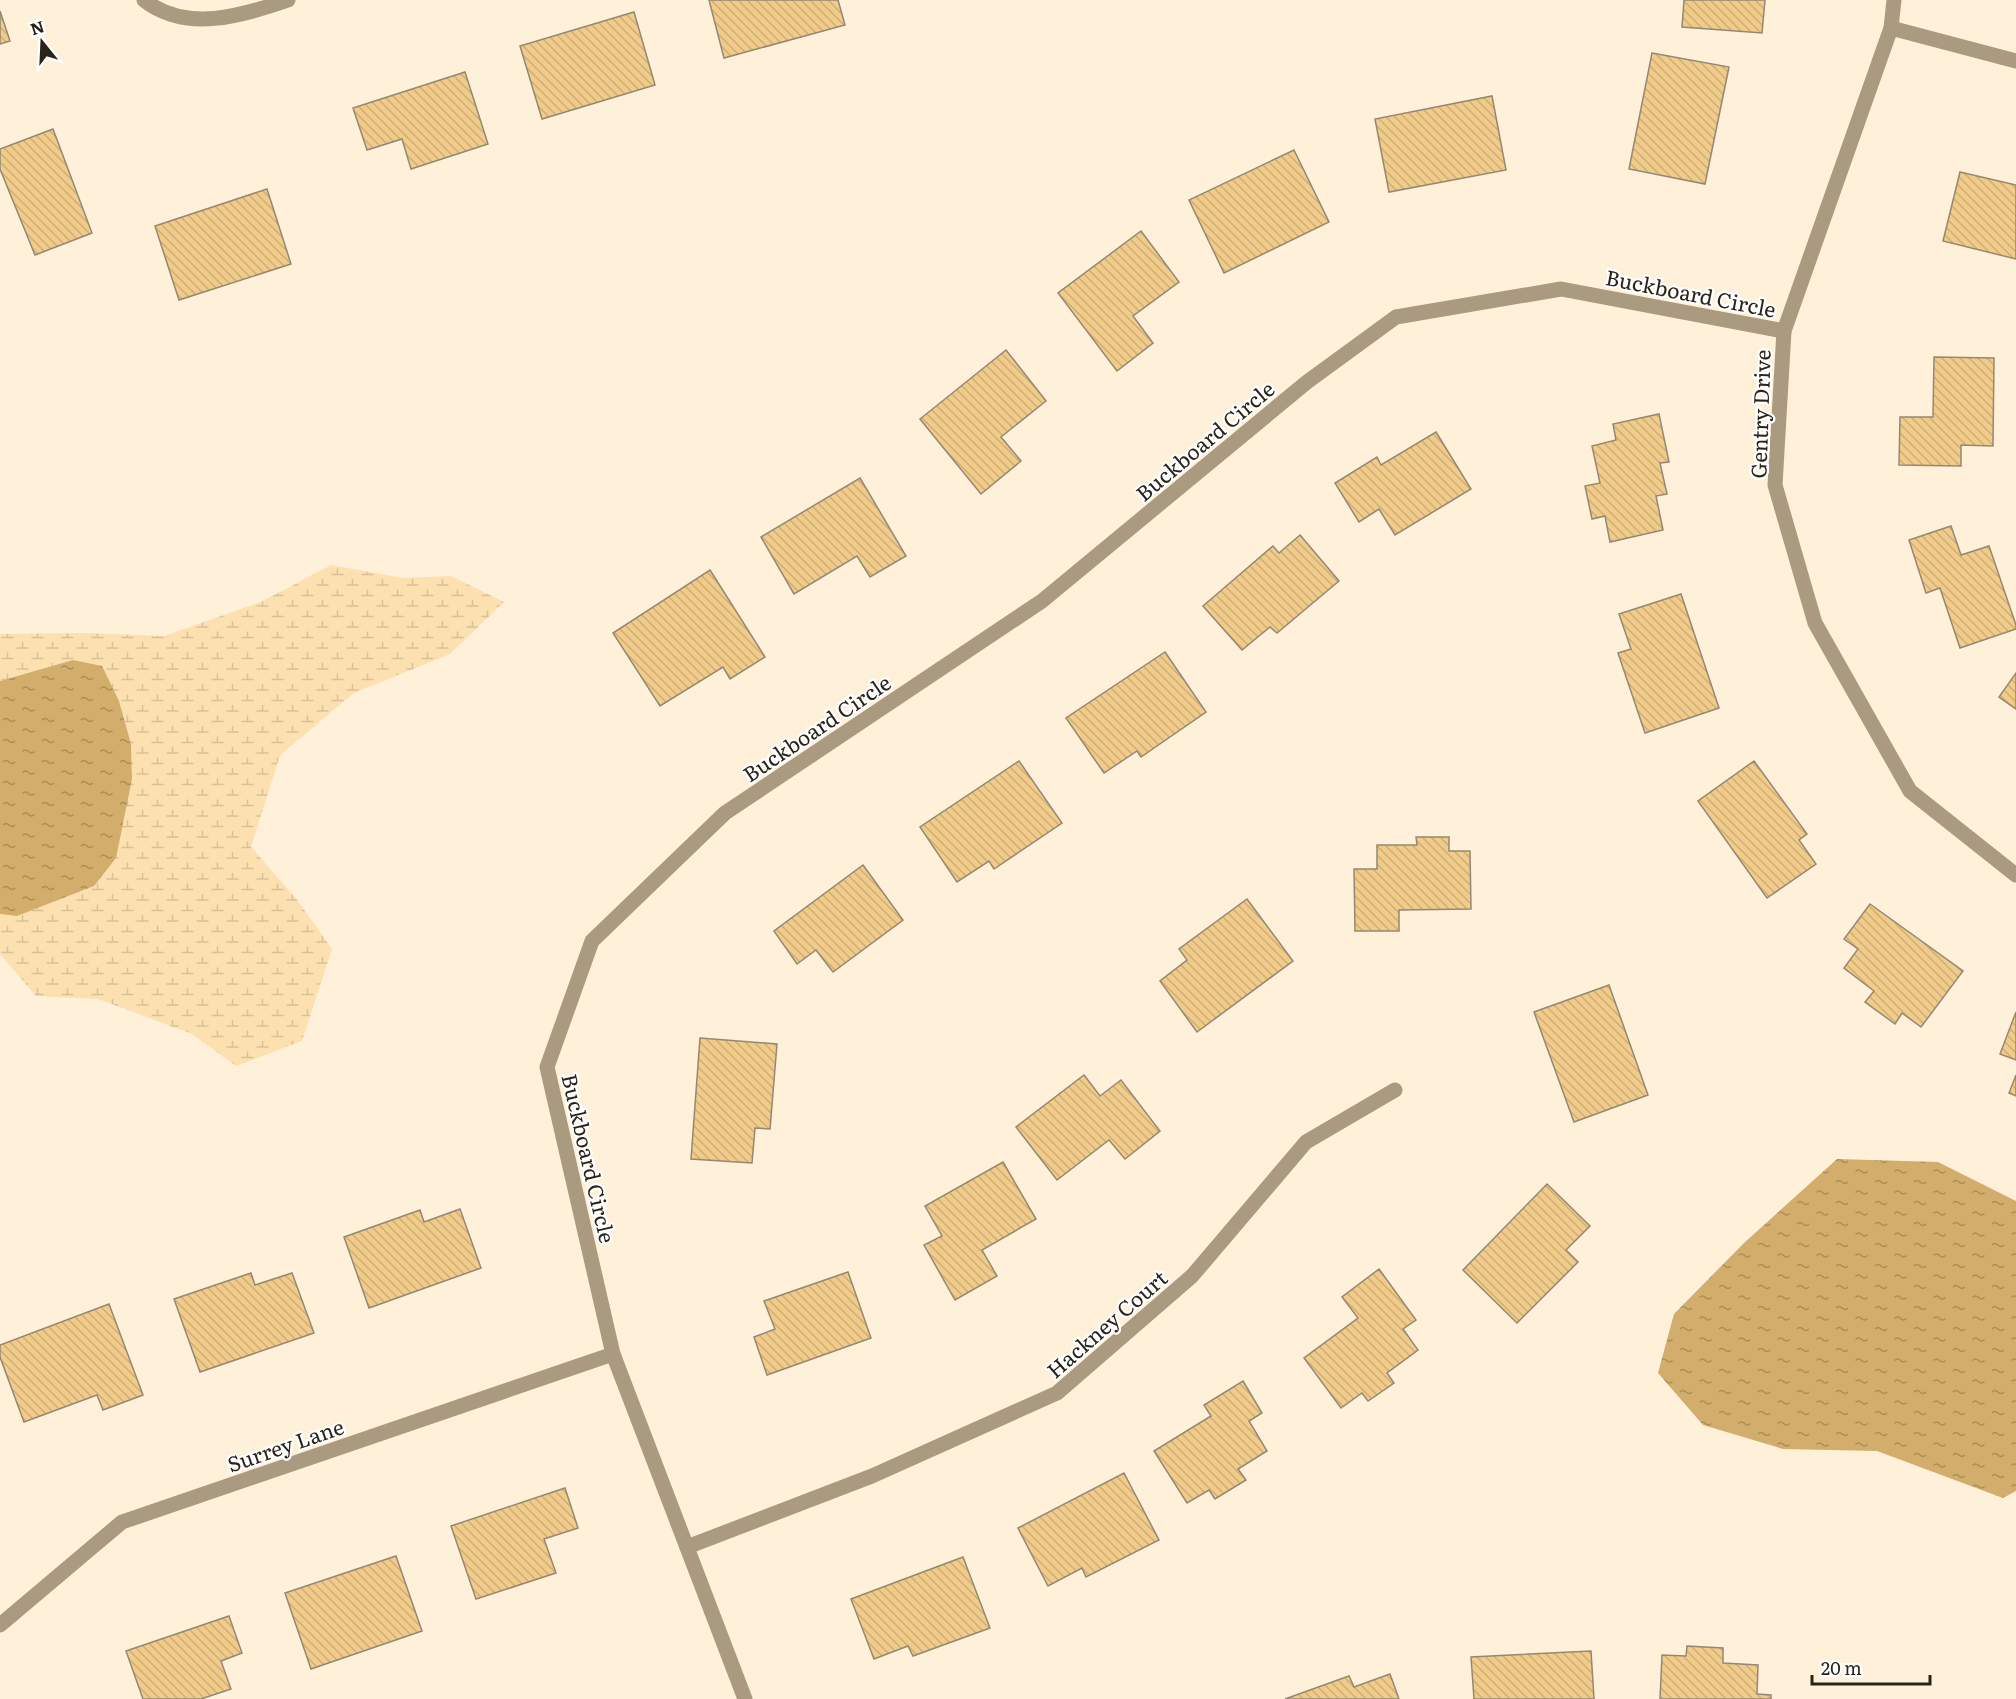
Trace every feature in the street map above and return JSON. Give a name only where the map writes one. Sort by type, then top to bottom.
[{"type":"street","points":[[144,0],[179,19],[213,19],[261,9],[288,0]]},
{"type":"street","name":"Gentry Drive","points":[[1894,0],[1891,28],[1784,331],[1775,484],[1815,623],[1910,791],[2016,875]]},
{"type":"street","points":[[1891,28],[2016,61]]},
{"type":"street","name":"Buckboard Circle","points":[[745,1699],[613,1354],[547,1066],[592,941],[725,813],[1042,602],[1307,382],[1396,317],[1561,289],[1784,331]]},
{"type":"street","name":"Hackney Court","points":[[687,1547],[872,1476],[1057,1393],[1192,1276],[1305,1142],[1395,1090]]},
{"type":"street","name":"Surrey Lane","points":[[0,1625],[122,1522],[613,1354]]},
{"type":"green space","points":[[331,565],[403,578],[451,576],[504,602],[450,654],[354,693],[280,755],[251,847],[298,901],[332,949],[302,1041],[236,1066],[192,1034],[98,999],[36,996],[0,954],[0,914],[17,916],[94,886],[124,815],[132,779],[131,744],[119,701],[73,660],[0,681],[0,634],[83,633],[164,636],[261,602]]},
{"type":"water","points":[[73,660],[102,666],[119,701],[131,744],[132,779],[116,858],[94,886],[17,916],[0,914],[0,681]]},
{"type":"water","points":[[1837,1159],[1938,1162],[2016,1201],[2016,1491],[2003,1498],[1877,1451],[1783,1449],[1703,1425],[1658,1373],[1674,1314],[1744,1243]]},
{"type":"building","points":[[709,0],[838,0],[845,25],[724,58]]},
{"type":"building","points":[[1684,0],[1765,0],[1762,33],[1682,27]]},
{"type":"building","points":[[0,11],[10,41],[0,44]]},
{"type":"building","points":[[634,12],[655,85],[542,119],[520,46]]},
{"type":"building","points":[[1652,53],[1729,67],[1705,184],[1629,169]]},
{"type":"building","points":[[465,72],[488,144],[411,169],[402,139],[367,150],[353,108]]},
{"type":"building","points":[[1492,96],[1506,170],[1389,192],[1375,119]]},
{"type":"building","points":[[53,129],[92,233],[35,255],[0,169],[0,149]]},
{"type":"building","points":[[1294,150],[1329,222],[1224,273],[1189,200]]},
{"type":"building","points":[[1960,172],[2016,185],[2016,259],[1943,241]]},
{"type":"building","points":[[267,189],[291,264],[179,300],[155,226]]},
{"type":"building","points":[[1141,231],[1179,282],[1133,316],[1153,343],[1117,371],[1058,293]]},
{"type":"building","points":[[1006,350],[1046,401],[1001,437],[1021,461],[981,494],[920,419]]},
{"type":"building","points":[[1934,357],[1994,358],[1993,446],[1961,445],[1961,466],[1899,465],[1900,417],[1933,417]]},
{"type":"building","points":[[1659,414],[1669,462],[1660,463],[1667,494],[1656,496],[1663,530],[1610,542],[1605,516],[1592,519],[1585,486],[1600,483],[1592,446],[1616,440],[1613,424]]},
{"type":"building","points":[[1436,432],[1471,489],[1395,535],[1379,509],[1359,522],[1335,483],[1377,457],[1381,465]]},
{"type":"building","points":[[860,478],[906,556],[870,577],[857,556],[794,594],[761,537]]},
{"type":"building","points":[[1951,526],[1961,555],[1989,546],[2016,625],[2016,629],[1960,648],[1940,588],[1926,593],[1909,540]]},
{"type":"building","points":[[1300,535],[1339,581],[1277,633],[1270,627],[1242,650],[1203,606],[1273,546],[1279,553]]},
{"type":"building","points":[[710,570],[765,657],[730,679],[723,667],[660,706],[613,633]]},
{"type":"building","points":[[1681,594],[1719,708],[1645,733],[1618,653],[1631,649],[1619,614]]},
{"type":"building","points":[[1165,652],[1206,712],[1141,757],[1137,751],[1104,773],[1066,718]]},
{"type":"building","points":[[2016,673],[2016,709],[1999,697]]},
{"type":"building","points":[[1019,761],[1062,823],[994,869],[989,861],[957,882],[920,827]]},
{"type":"building","points":[[1754,761],[1807,834],[1799,840],[1816,864],[1767,898],[1698,801]]},
{"type":"building","points":[[1416,837],[1449,837],[1449,851],[1470,851],[1471,909],[1399,910],[1399,931],[1355,931],[1354,869],[1377,869],[1377,845],[1417,845]]},
{"type":"building","points":[[863,865],[903,920],[833,972],[816,950],[797,964],[774,931]]},
{"type":"building","points":[[1247,899],[1293,961],[1197,1032],[1160,981],[1187,960],[1179,949]]},
{"type":"building","points":[[1870,904],[1963,971],[1921,1027],[1902,1013],[1895,1024],[1865,1002],[1874,991],[1844,968],[1858,949],[1844,939]]},
{"type":"building","points":[[1609,985],[1648,1095],[1574,1122],[1534,1012]]},
{"type":"building","points":[[2016,1012],[2016,1060],[2000,1054]]},
{"type":"building","points":[[700,1038],[777,1044],[770,1129],[755,1128],[752,1163],[691,1159]]},
{"type":"building","points":[[1084,1075],[1100,1096],[1121,1080],[1160,1131],[1125,1159],[1109,1140],[1057,1180],[1016,1127]]},
{"type":"building","points":[[2016,1075],[2016,1096],[2009,1093]]},
{"type":"building","points":[[1003,1162],[1036,1219],[982,1250],[997,1276],[955,1300],[924,1245],[942,1236],[925,1206]]},
{"type":"building","points":[[1547,1184],[1590,1226],[1566,1250],[1578,1262],[1517,1323],[1463,1270]]},
{"type":"building","points":[[460,1209],[481,1268],[369,1308],[344,1237],[420,1210],[424,1222]]},
{"type":"building","points":[[1379,1269],[1416,1320],[1403,1329],[1418,1350],[1387,1373],[1394,1383],[1368,1401],[1362,1393],[1341,1408],[1304,1358],[1358,1318],[1342,1297]]},
{"type":"building","points":[[848,1272],[871,1338],[767,1375],[754,1337],[775,1329],[764,1301]]},
{"type":"building","points":[[251,1273],[255,1285],[292,1273],[314,1333],[200,1372],[174,1299]]},
{"type":"building","points":[[109,1304],[143,1395],[103,1410],[97,1395],[24,1422],[0,1357],[0,1345]]},
{"type":"building","points":[[1243,1381],[1262,1413],[1249,1421],[1267,1451],[1238,1469],[1246,1480],[1215,1499],[1209,1490],[1187,1503],[1154,1451],[1211,1416],[1204,1405]]},
{"type":"building","points":[[1124,1473],[1159,1540],[1086,1577],[1082,1568],[1048,1586],[1018,1528]]},
{"type":"building","points":[[565,1488],[578,1528],[544,1539],[556,1573],[476,1599],[451,1526]]},
{"type":"building","points":[[396,1556],[422,1631],[311,1669],[285,1593]]},
{"type":"building","points":[[963,1557],[990,1628],[913,1656],[908,1646],[874,1659],[851,1599]]},
{"type":"building","points":[[229,1616],[242,1653],[221,1661],[231,1689],[201,1699],[143,1699],[126,1651]]},
{"type":"building","points":[[1687,1646],[1723,1648],[1723,1663],[1758,1665],[1757,1694],[1771,1695],[1771,1699],[1660,1699],[1662,1655],[1686,1656]]},
{"type":"building","points":[[1591,1651],[1594,1699],[1474,1699],[1471,1657]]},
{"type":"building","points":[[1390,1674],[1399,1699],[1285,1699],[1349,1676],[1354,1687]]}]
